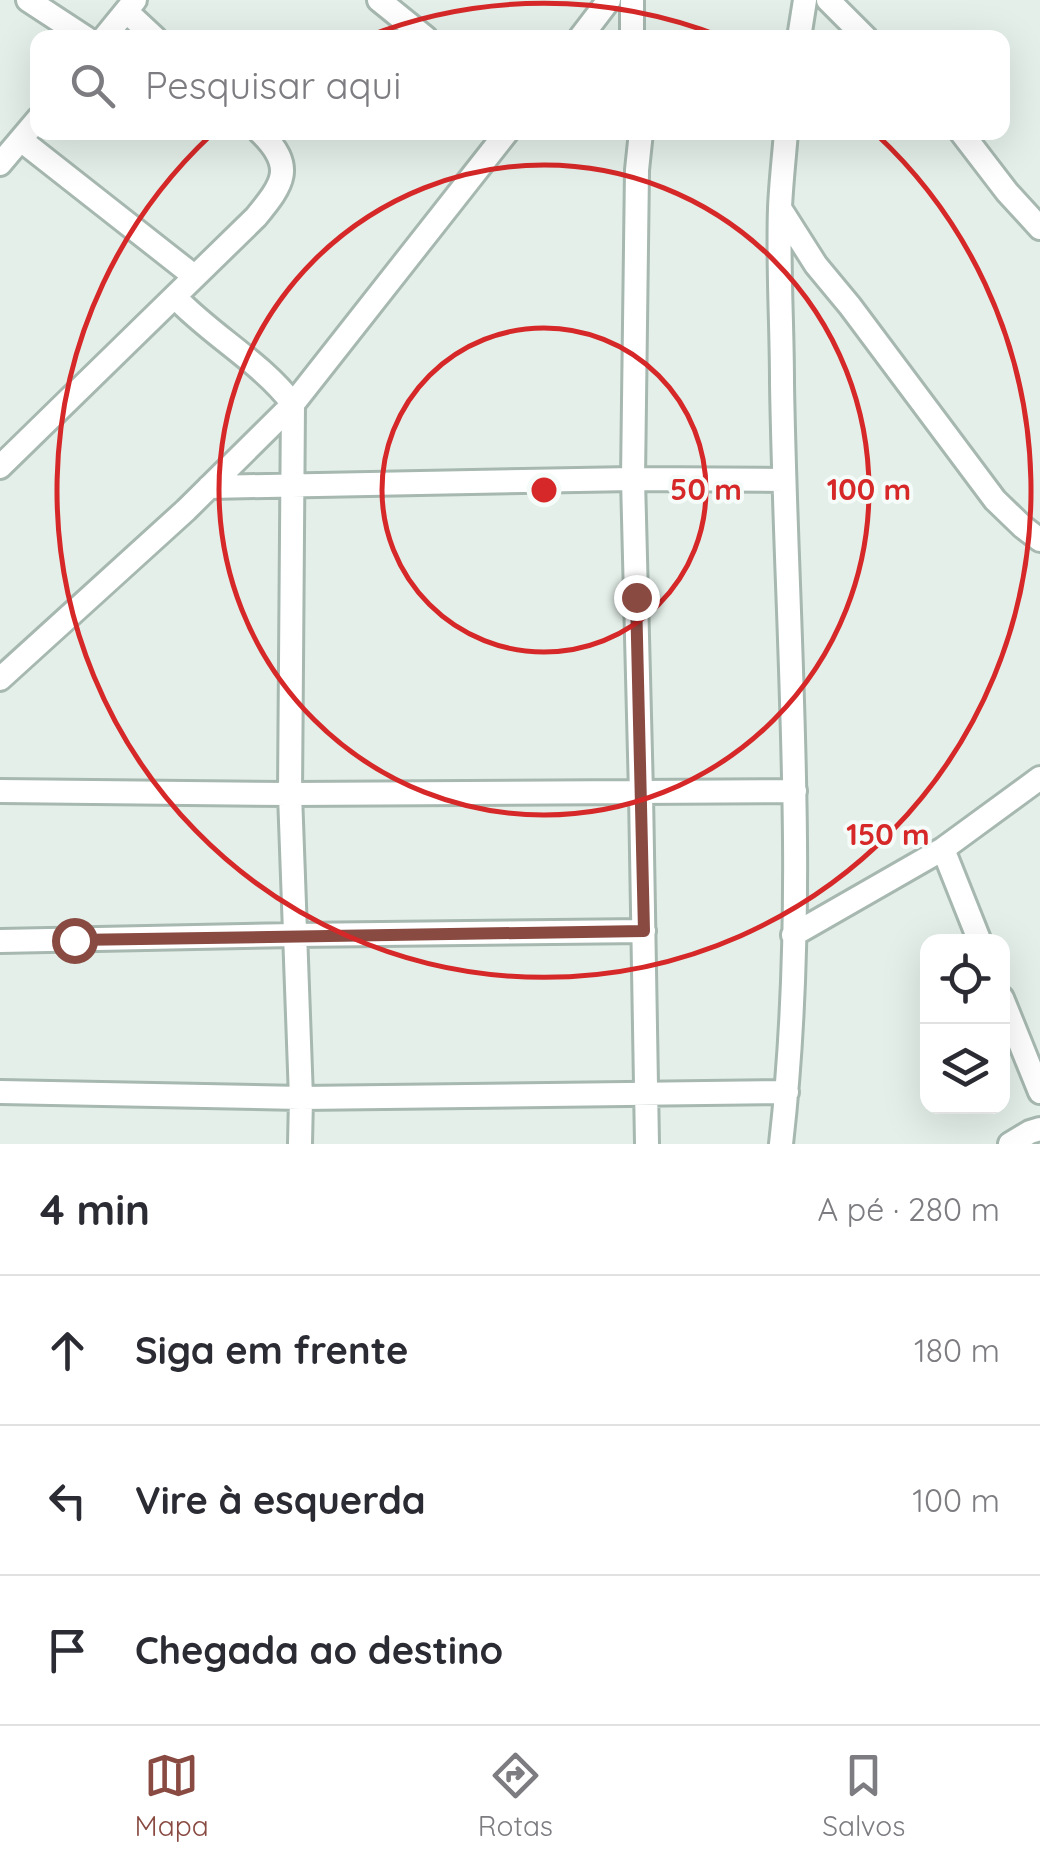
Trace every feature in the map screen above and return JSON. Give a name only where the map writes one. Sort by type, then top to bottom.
[{"type":"street","points":[[28,0],[74,30]]},
{"type":"street","points":[[378,0],[416,30]]},
{"type":"street","points":[[586,30],[609,0]]},
{"type":"street","points":[[632,0],[632,30]]},
{"type":"street","points":[[800,30],[806,0]]},
{"type":"street","points":[[828,0],[858,30]]},
{"type":"street","points":[[111,30],[131,6],[149,30]]},
{"type":"street","points":[[0,164],[30,129]]},
{"type":"street","points":[[21,140],[194,276]]},
{"type":"street","points":[[0,467],[256,217],[280,187],[283,166],[268,140]]},
{"type":"street","points":[[0,679],[90,599],[294,404],[501,140]]},
{"type":"street","points":[[640,140],[632,480],[648,1144]]},
{"type":"street","points":[[780,1144],[794,935],[795,791],[784,480],[780,209],[785,140]]},
{"type":"street","points":[[967,140],[1040,228]]},
{"type":"street","points":[[780,209],[816,265],[995,500],[1040,540]]},
{"type":"street","points":[[175,298],[282,389],[294,404],[290,794],[300,1144]]},
{"type":"street","points":[[209,487],[784,480]]},
{"type":"street","points":[[794,935],[943,849],[1040,778]]},
{"type":"street","points":[[0,791],[795,791]]},
{"type":"street","points":[[943,849],[977,934]]},
{"type":"street","points":[[0,941],[644,931]]},
{"type":"street","points":[[1010,1018],[1040,1092]]},
{"type":"street","points":[[0,1092],[301,1098],[786,1092]]},
{"type":"street","points":[[1010,1144],[1040,1129]]},
{"type":"route","points":[[74,940],[644,931],[636,597]]}]
